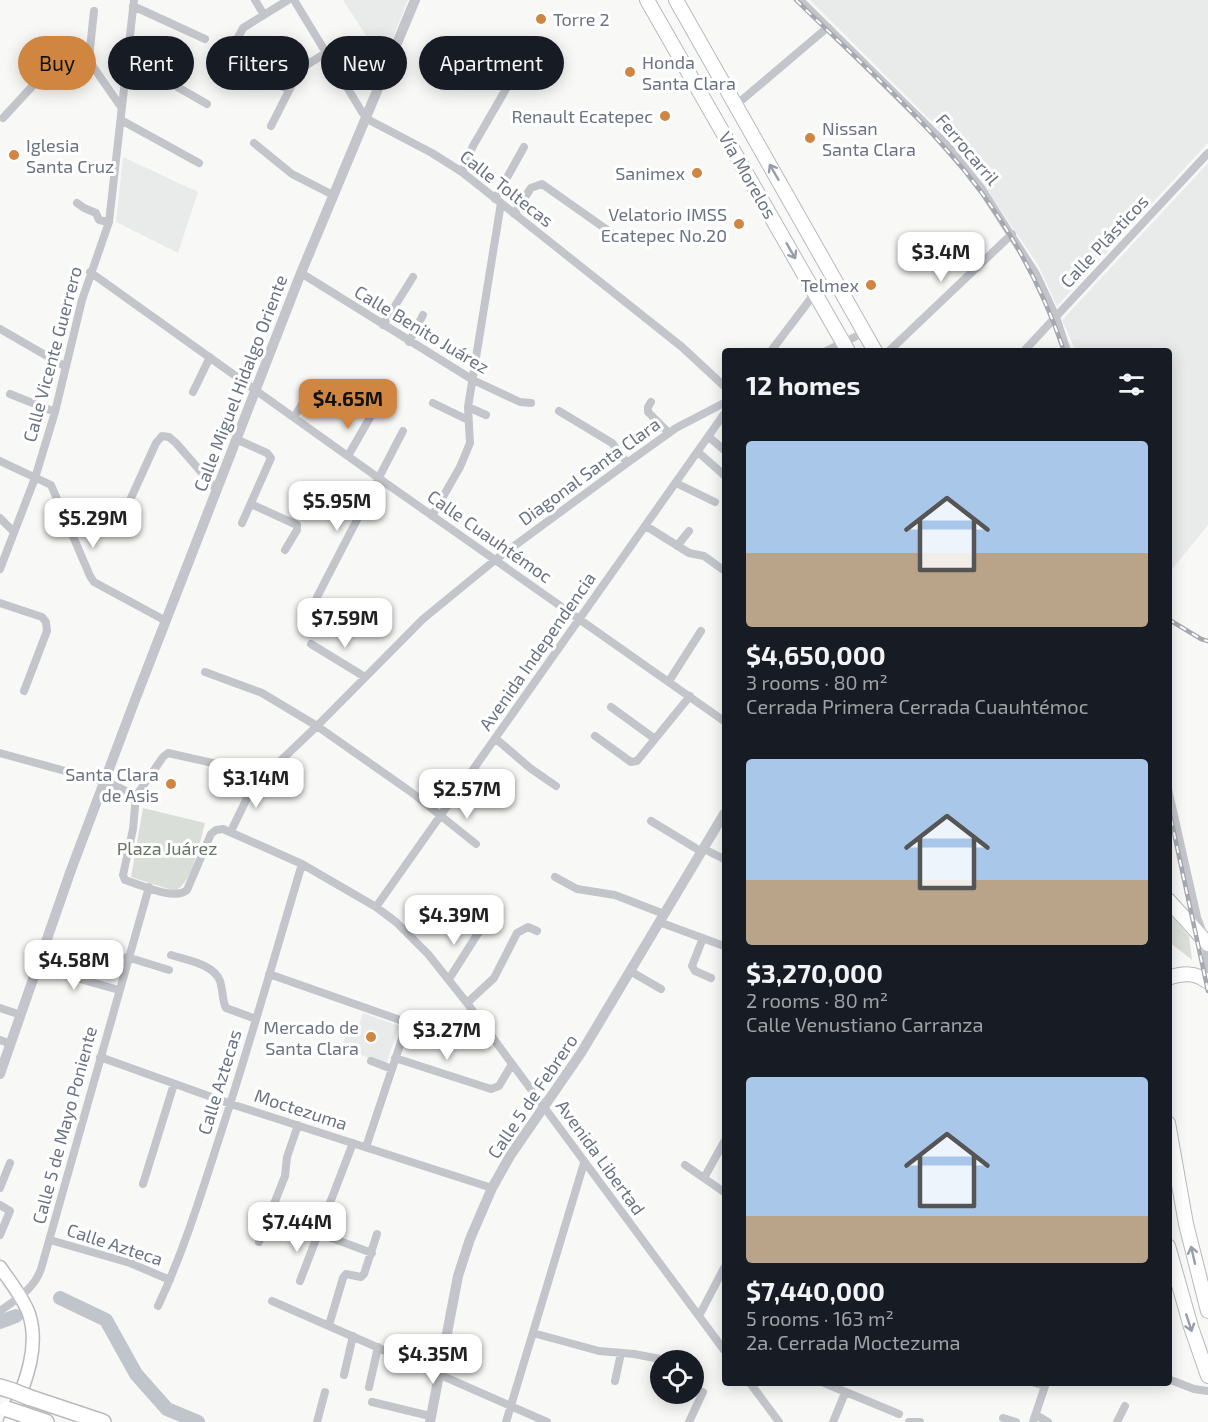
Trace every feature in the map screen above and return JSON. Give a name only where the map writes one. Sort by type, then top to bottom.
[{"type":"highway","points":[[7,1389],[103,1422]]},
{"type":"highway","points":[[10,1413],[46,1422]]},
{"type":"main road","name":"Vía Morelos","points":[[647,0],[846,347]]},
{"type":"main road","name":"Vía Morelos","points":[[676,0],[873,348]]},
{"type":"main road","points":[[1172,904],[1206,942]]},
{"type":"main road","points":[[1172,977],[1195,974],[1208,982]]},
{"type":"main road","points":[[1172,1145],[1186,1224],[1208,1311]]},
{"type":"main road","points":[[1172,1261],[1187,1317],[1208,1376]]},
{"type":"main road","points":[[0,1267],[21,1296],[30,1317],[32,1346],[28,1371],[10,1413]]},
{"type":"street","points":[[255,0],[264,15]]},
{"type":"street","points":[[238,36],[242,29],[288,0]]},
{"type":"street","name":"Calle Toltecas","points":[[294,0],[321,45]]},
{"type":"street","name":"Calle Miguel Hidalgo Oriente","points":[[0,1074],[5,1042],[21,1015],[104,782],[300,273],[414,0]]},
{"type":"street","name":"Ferrocarril","points":[[800,0],[948,146],[981,188],[1036,274],[1056,317],[1066,348]]},
{"type":"street","points":[[134,3],[205,39]]},
{"type":"street","name":"Calle Vicente Guerrero","points":[[130,36],[134,3]]},
{"type":"street","points":[[91,36],[94,11]]},
{"type":"street","points":[[736,105],[828,27]]},
{"type":"street","points":[[96,68],[122,107]]},
{"type":"street","points":[[3,118],[29,90]]},
{"type":"street","name":"Calle Vicente Guerrero","points":[[0,569],[35,478],[55,412],[90,272],[110,222],[124,90]]},
{"type":"street","points":[[183,90],[207,104]]},
{"type":"street","points":[[272,126],[289,90]]},
{"type":"street","name":"Calle Toltecas","points":[[349,90],[366,117],[462,172],[682,347],[722,384]]},
{"type":"street","points":[[462,172],[475,142],[505,90]]},
{"type":"street","points":[[121,120],[199,163]]},
{"type":"street","points":[[254,143],[292,174],[333,195]]},
{"type":"street","points":[[432,516],[469,447],[471,439],[468,407],[498,201],[524,147]]},
{"type":"street","name":"Calle Plásticos","points":[[1027,348],[1208,153]]},
{"type":"street","points":[[514,214],[531,188],[542,184],[613,234]]},
{"type":"street","points":[[77,203],[96,213],[99,220],[110,222]]},
{"type":"street","points":[[892,348],[1012,234]]},
{"type":"street","name":"Calle Cuauhtémoc","points":[[90,272],[722,720]]},
{"type":"street","name":"Calle Benito Juárez","points":[[300,273],[472,380],[520,402],[531,403]]},
{"type":"street","points":[[383,325],[413,277]]},
{"type":"street","points":[[773,348],[815,292]]},
{"type":"street","points":[[409,342],[423,315]]},
{"type":"street","points":[[0,330],[66,367]]},
{"type":"street","points":[[846,347],[865,332]]},
{"type":"street","points":[[193,392],[210,357]]},
{"type":"street","points":[[10,394],[55,412]]},
{"type":"street","points":[[294,417],[305,400],[323,407]]},
{"type":"street","points":[[348,456],[372,414],[371,411],[353,402]]},
{"type":"street","points":[[651,402],[648,412],[669,433]]},
{"type":"street","points":[[434,404],[468,420]]},
{"type":"street","name":"Diagonal Santa Clara","points":[[231,831],[252,788],[423,619],[495,560],[627,463],[669,433],[722,404]]},
{"type":"street","points":[[468,407],[486,415]]},
{"type":"street","points":[[559,411],[612,443],[627,463]]},
{"type":"street","name":"Avenida Independencia","points":[[376,907],[722,417]]},
{"type":"street","points":[[317,597],[404,431]]},
{"type":"street","points":[[126,509],[156,443],[162,436],[169,437],[176,443],[217,490]]},
{"type":"street","points":[[709,437],[722,448]]},
{"type":"street","points":[[237,439],[270,456],[242,523]]},
{"type":"street","points":[[698,452],[722,473]]},
{"type":"street","points":[[0,461],[47,482],[55,491],[94,582],[166,621]]},
{"type":"street","points":[[676,483],[715,502]]},
{"type":"street","points":[[251,504],[297,525],[297,530],[285,549]]},
{"type":"street","points":[[0,518],[14,532]]},
{"type":"street","points":[[646,526],[689,553],[704,556],[722,569]]},
{"type":"street","points":[[677,546],[689,531]]},
{"type":"street","points":[[0,603],[42,617],[46,622],[46,631],[24,691]]},
{"type":"street","points":[[669,681],[701,631]]},
{"type":"street","points":[[311,644],[365,677]]},
{"type":"street","points":[[205,672],[262,693],[317,726],[382,771],[476,844]]},
{"type":"street","points":[[595,736],[633,762],[639,759],[690,696]]},
{"type":"street","points":[[611,707],[655,739]]},
{"type":"street","points":[[495,738],[556,786]]},
{"type":"street","points":[[0,753],[104,782],[136,796]]},
{"type":"street","points":[[149,887],[125,880],[123,877],[133,829],[136,796],[163,757],[168,753],[266,775]]},
{"type":"street","points":[[1172,807],[1197,917],[1206,942],[1208,968]]},
{"type":"street","name":"Calle 5 de Febrero","points":[[430,1419],[453,1293],[462,1259],[492,1188],[510,1156],[545,1108],[630,972],[722,817]]},
{"type":"street","points":[[651,821],[722,858]]},
{"type":"street","name":"Avenida Libertad","points":[[149,887],[172,895],[183,893],[187,890],[211,834],[216,830],[231,831],[302,864],[376,907],[413,939],[449,979],[722,1347]]},
{"type":"street","name":"Calle Aztecas","points":[[158,1306],[201,1195],[231,1104],[302,864]]},
{"type":"street","points":[[555,877],[577,889],[615,895],[722,945]]},
{"type":"street","name":"Calle 5 de Mayo Poniente","points":[[0,1311],[21,1296],[38,1276],[149,887]]},
{"type":"street","points":[[449,979],[482,927]]},
{"type":"street","points":[[467,1003],[494,978],[518,932],[528,927],[537,931]]},
{"type":"street","points":[[703,938],[692,966],[695,971],[711,978]]},
{"type":"street","points":[[171,955],[216,973],[226,1008],[256,1019]]},
{"type":"street","points":[[128,957],[169,970]]},
{"type":"street","points":[[37,967],[119,990]]},
{"type":"street","points":[[630,972],[661,989]]},
{"type":"street","points":[[269,974],[407,1024],[366,1147]]},
{"type":"street","points":[[0,1008],[21,1015]]},
{"type":"street","name":"Moctezuma","points":[[100,1057],[231,1104],[492,1188]]},
{"type":"street","points":[[395,1058],[491,1089],[499,1086],[512,1064]]},
{"type":"street","points":[[371,1061],[392,1069]]},
{"type":"street","points":[[143,1184],[174,1084]]},
{"type":"street","points":[[260,1242],[285,1176],[287,1157],[298,1125]]},
{"type":"street","points":[[300,1281],[353,1143]]},
{"type":"street","points":[[704,1178],[722,1146]]},
{"type":"street","points":[[0,1188],[10,1163]]},
{"type":"street","points":[[506,1422],[584,1163]]},
{"type":"street","points":[[685,1165],[722,1191]]},
{"type":"street","points":[[0,1205],[10,1211],[0,1235]]},
{"type":"street","points":[[318,1233],[372,1253]]},
{"type":"street","points":[[329,1325],[345,1276],[350,1274],[363,1276],[377,1234]]},
{"type":"street","name":"Calle Azteca","points":[[50,1240],[130,1263],[170,1280]]},
{"type":"street","points":[[699,1316],[722,1272]]},
{"type":"street","points":[[272,1301],[547,1422]]},
{"type":"street","points":[[533,1333],[598,1351],[650,1357]]},
{"type":"street","points":[[344,1375],[353,1336]]},
{"type":"street","points":[[369,1387],[378,1347]]},
{"type":"street","points":[[615,1381],[621,1353]]},
{"type":"street","points":[[1172,1381],[1194,1389],[1208,1391]]},
{"type":"street","points":[[752,1386],[779,1422]]},
{"type":"street","points":[[830,1386],[899,1414]]},
{"type":"street","points":[[1045,1386],[1034,1419],[1048,1422]]},
{"type":"street","points":[[316,1422],[325,1392]]},
{"type":"street","points":[[833,1422],[845,1393]]},
{"type":"street","points":[[372,1402],[430,1419]]},
{"type":"street","points":[[689,1422],[697,1404]]},
{"type":"street","points":[[1117,1422],[1125,1406]]},
{"type":"street","points":[[1003,1418],[1016,1422]]},
{"type":"street","points":[[909,1422],[920,1422]]},
{"type":"shaded area","points":[[343,0],[408,0],[393,36],[366,36]]},
{"type":"shaded area","points":[[810,0],[1208,0],[1208,143],[1057,306],[1038,265],[960,150]]},
{"type":"shaded area","points":[[123,157],[198,192],[178,253],[116,222]]},
{"type":"shaded area","points":[[1208,163],[1208,525],[1172,569],[1172,348],[1075,348],[1062,320]]},
{"type":"shaded area","name":"Mercado de Santa Clara","points":[[363,1013],[399,1026],[386,1065],[341,1047],[352,1023],[359,1025]]},
{"type":"green space","name":"Plaza Juárez","points":[[143,808],[205,823],[191,871],[187,880],[175,891],[131,877]]},
{"type":"green space","points":[[1172,917],[1189,936],[1192,960],[1172,944]]},
{"type":"waterway","points":[[60,1298],[106,1320],[136,1374],[167,1409],[198,1422]]},
{"type":"waterway","points":[[0,1322],[16,1316]]},
{"type":"railway","points":[[796,0],[909,110],[964,170],[1015,244],[1042,296],[1063,348]]},
{"type":"railway","points":[[1172,621],[1208,641]]},
{"type":"railway","points":[[1172,824],[1208,991]]},
{"type":"place","name":"Torre 2","points":[[541,19]]},
{"type":"place","name":"Honda Santa Clara","points":[[630,72]]},
{"type":"place","name":"Renault Ecatepec","points":[[665,116]]},
{"type":"place","name":"Nissan Santa Clara","points":[[810,138]]},
{"type":"place","name":"Iglesia Santa Cruz","points":[[14,155]]},
{"type":"place","name":"Sanimex","points":[[697,173]]},
{"type":"place","name":"Velatorio IMSS Ecatepec No.20","points":[[739,224]]},
{"type":"place","name":"Telmex","points":[[871,285]]},
{"type":"place","name":"Santa Clara de Asis","points":[[171,784]]},
{"type":"place","name":"Mercado de Santa Clara","points":[[371,1037]]}]
